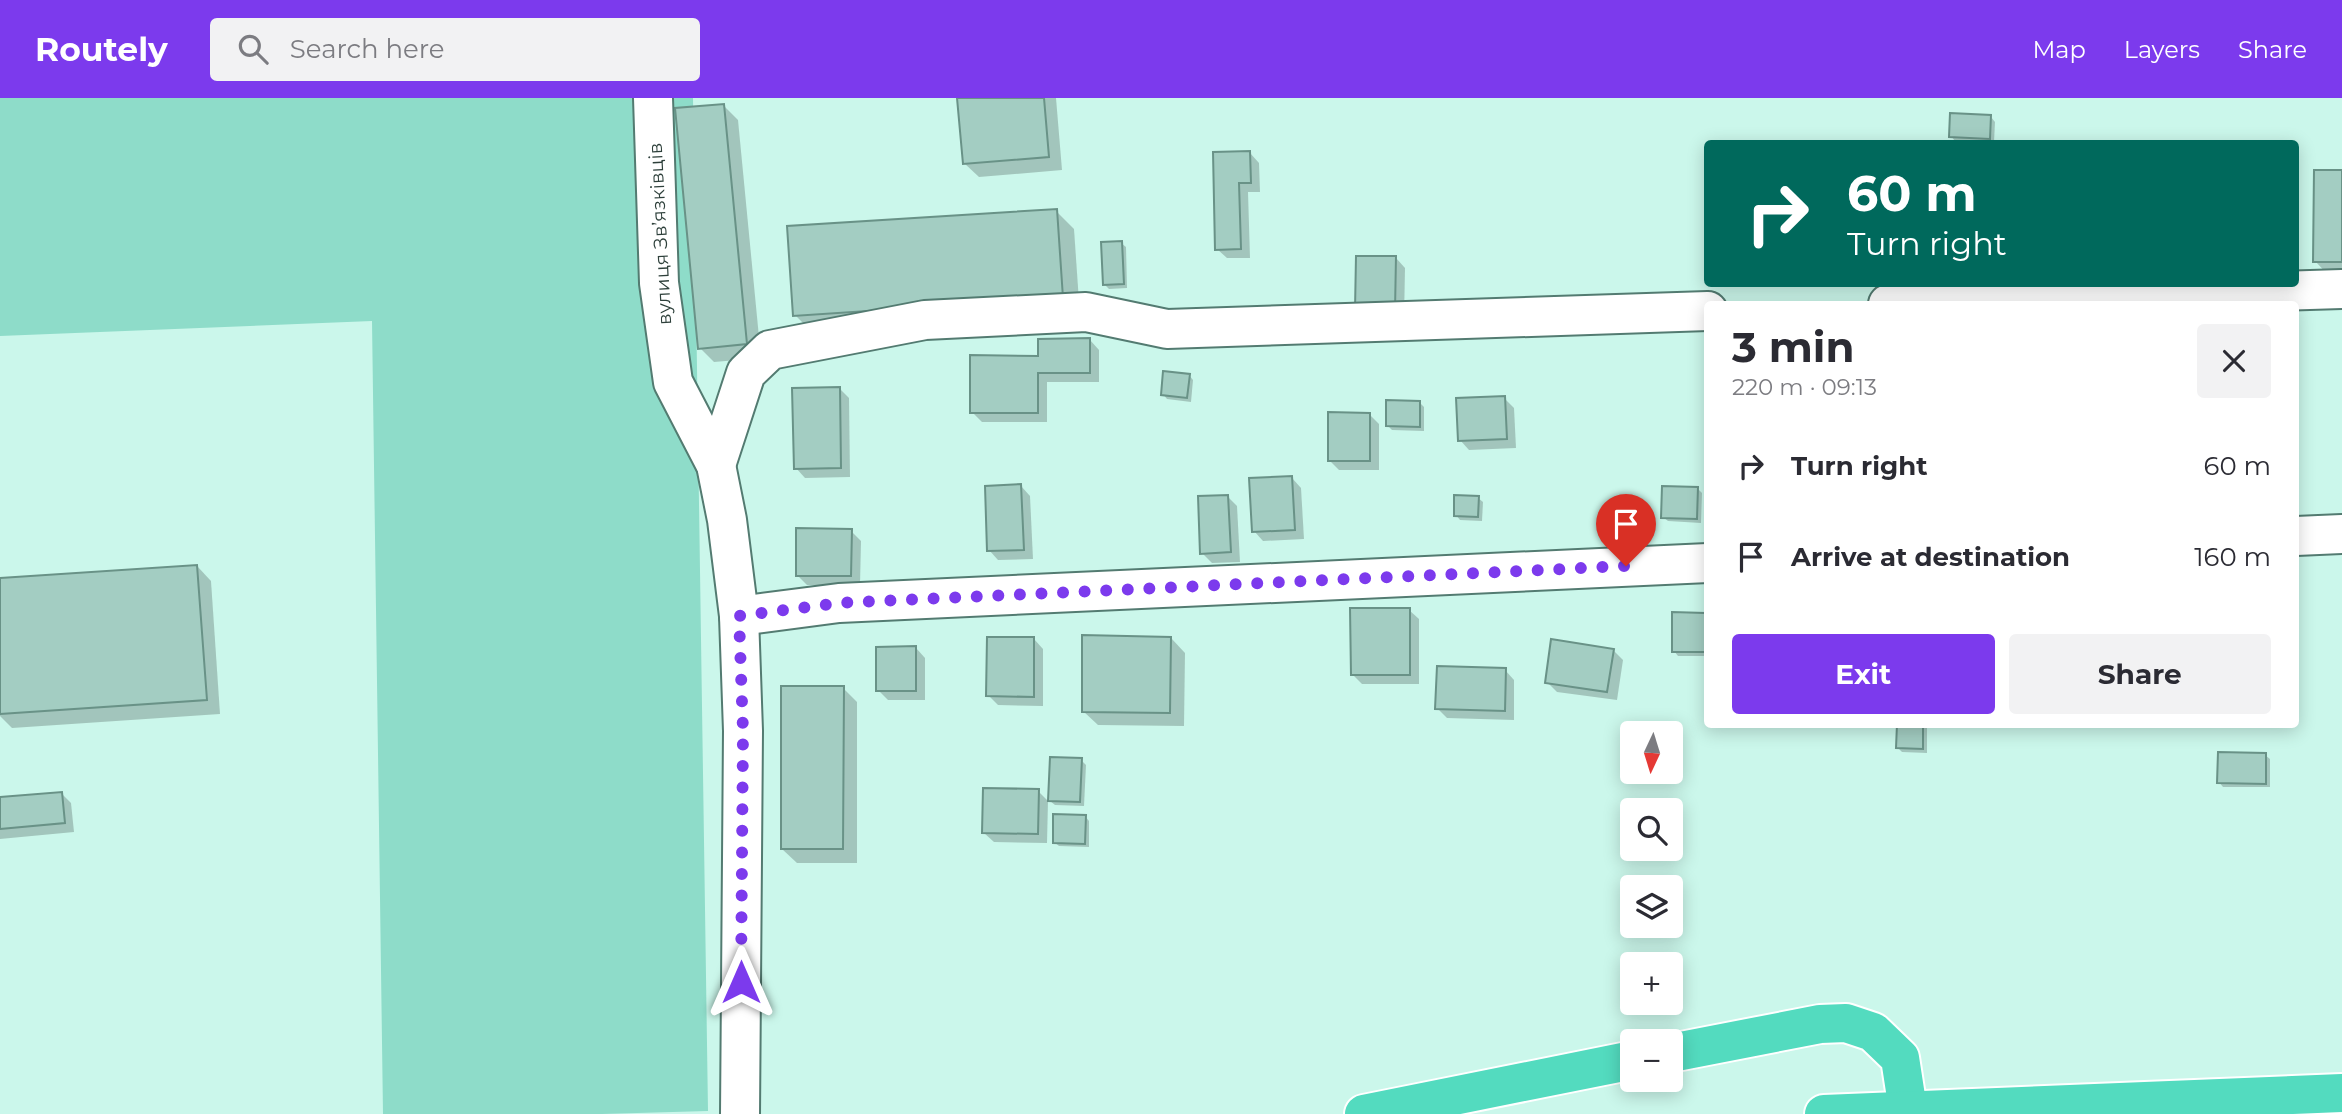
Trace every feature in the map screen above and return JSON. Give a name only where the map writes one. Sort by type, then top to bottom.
[{"type":"highway","points":[[1683,1051],[1820,1024],[1846,1023],[1873,1032],[1900,1058],[1908,1112]]},
{"type":"highway","points":[[1364,1114],[1620,1063]]},
{"type":"highway","points":[[1824,1114],[2342,1093]]},
{"type":"street","name":"вулиця Звʼязківців","points":[[653,98],[659,283],[673,382],[716,466],[727,520],[739,616],[743,731],[740,1114]]},
{"type":"street","points":[[1979,301],[2342,289]]},
{"type":"street","points":[[716,466],[746,373],[770,350],[925,320],[1086,312],[1167,329],[1704,311]]},
{"type":"street","points":[[2299,536],[2342,534]]},
{"type":"street","points":[[739,616],[839,603],[1704,563]]},
{"type":"green space","points":[[0,98],[693,98],[708,1111],[383,1114],[372,321],[0,336]]},
{"type":"building","points":[[957,98],[1044,98],[1049,157],[963,164]]},
{"type":"building","points":[[724,104],[747,344],[698,349],[675,108]]},
{"type":"building","points":[[1950,113],[1991,115],[1990,139],[1949,137]]},
{"type":"building","points":[[1250,151],[1251,183],[1239,183],[1241,249],[1215,250],[1213,152]]},
{"type":"building","points":[[2314,170],[2342,170],[2342,262],[2313,262]]},
{"type":"building","points":[[1057,209],[1063,298],[793,316],[787,226]]},
{"type":"building","points":[[1122,241],[1124,284],[1103,285],[1101,242]]},
{"type":"building","points":[[1356,256],[1396,256],[1395,311],[1355,310]]},
{"type":"building","points":[[1090,338],[1090,373],[1038,373],[1038,413],[970,413],[970,355],[1038,356],[1038,339]]},
{"type":"building","points":[[1163,371],[1190,374],[1187,398],[1161,395]]},
{"type":"building","points":[[840,387],[841,468],[794,469],[792,388]]},
{"type":"building","points":[[1505,396],[1507,439],[1458,441],[1456,398]]},
{"type":"building","points":[[1386,400],[1420,401],[1420,427],[1386,426]]},
{"type":"building","points":[[1328,412],[1370,413],[1370,461],[1328,461]]},
{"type":"building","points":[[1292,476],[1295,530],[1252,532],[1249,478]]},
{"type":"building","points":[[1021,484],[1024,550],[987,551],[985,486]]},
{"type":"building","points":[[1662,486],[1698,487],[1697,519],[1661,518]]},
{"type":"building","points":[[1228,495],[1231,552],[1200,554],[1198,496]]},
{"type":"building","points":[[1454,495],[1479,496],[1478,517],[1454,516]]},
{"type":"building","points":[[796,528],[852,529],[851,576],[796,576]]},
{"type":"building","points":[[197,565],[207,700],[0,714],[0,578]]},
{"type":"building","points":[[1350,608],[1410,608],[1410,675],[1351,675]]},
{"type":"building","points":[[1672,612],[1704,613],[1704,652],[1672,652]]},
{"type":"building","points":[[1082,635],[1171,637],[1170,713],[1082,712]]},
{"type":"building","points":[[987,637],[1034,637],[1034,697],[986,696]]},
{"type":"building","points":[[1551,639],[1614,649],[1607,692],[1545,683]]},
{"type":"building","points":[[916,646],[916,691],[876,691],[876,647]]},
{"type":"building","points":[[1437,666],[1506,668],[1505,711],[1435,709]]},
{"type":"building","points":[[781,686],[844,686],[843,849],[781,849]]},
{"type":"building","points":[[1897,728],[1923,728],[1923,749],[1896,748]]},
{"type":"building","points":[[2218,752],[2266,753],[2266,784],[2217,783]]},
{"type":"building","points":[[1050,757],[1082,758],[1080,802],[1048,801]]},
{"type":"building","points":[[983,788],[1039,789],[1038,834],[982,833]]},
{"type":"building","points":[[62,792],[65,823],[0,829],[0,797]]},
{"type":"building","points":[[1053,814],[1086,815],[1085,844],[1053,843]]},
{"type":"route","points":[[741,982],[743,731],[739,616],[839,603],[1626,566]]}]
